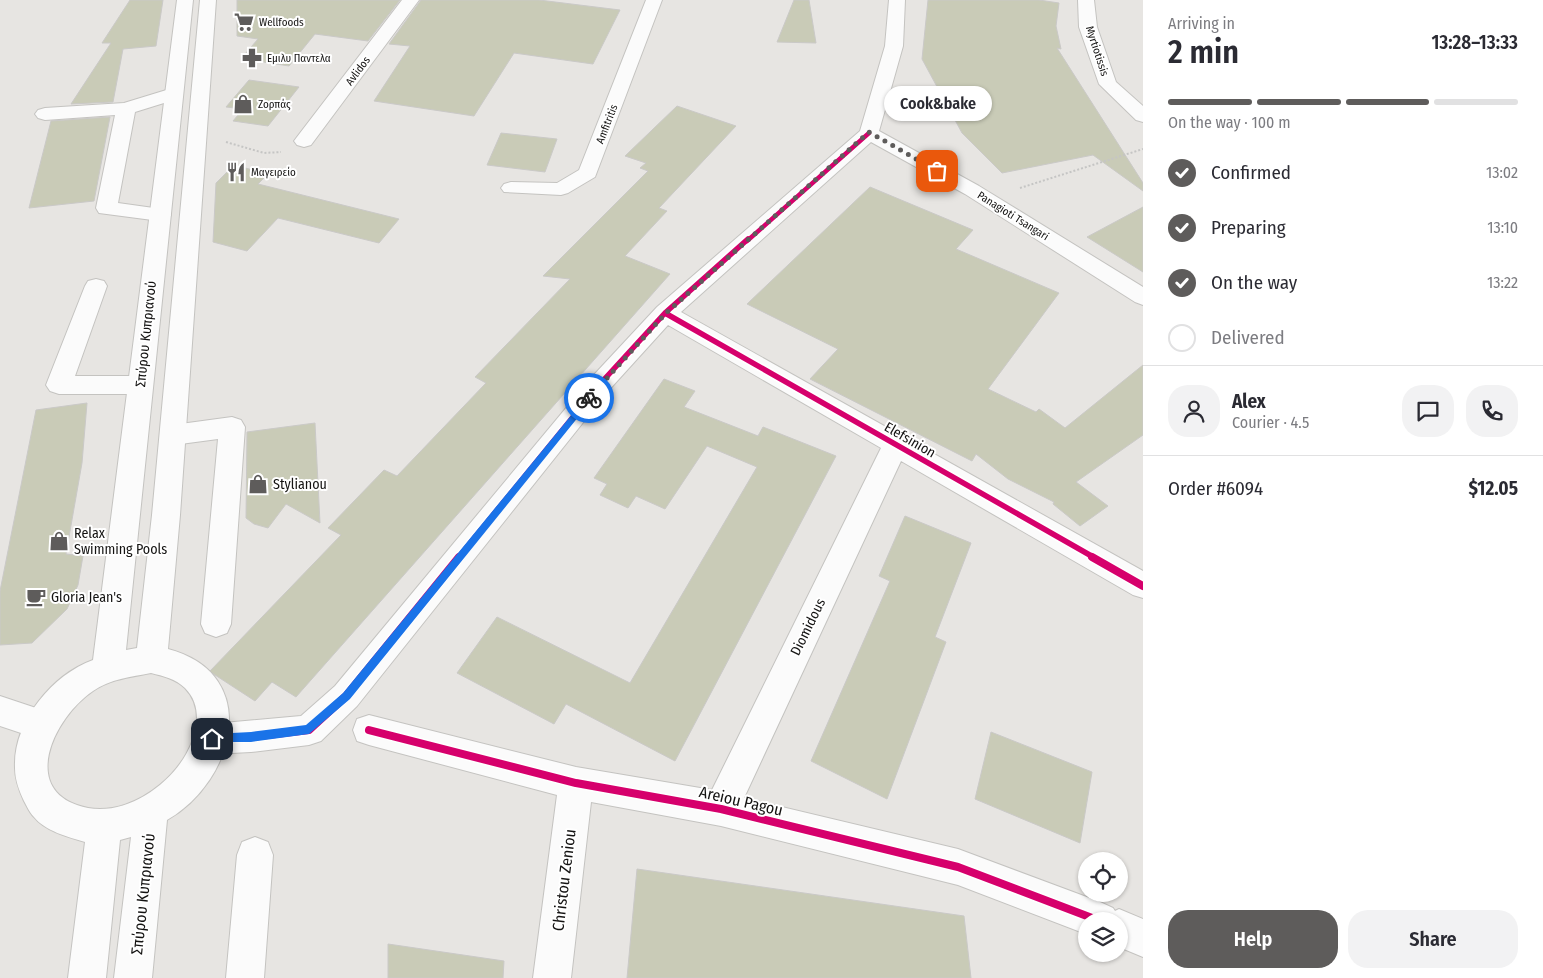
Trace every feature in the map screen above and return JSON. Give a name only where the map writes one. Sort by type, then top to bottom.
[{"type":"street","name":"Σπύρου Κυπριανού","points":[[108,667],[129,500],[140,385],[185,0]]},
{"type":"street","points":[[151,659],[172,435],[208,0]]},
{"type":"street","name":"Avlidos","points":[[304,141],[411,0]]},
{"type":"street","name":"Amfitritis","points":[[512,188],[561,189],[588,173],[654,0]]},
{"type":"street","points":[[212,739],[251,737],[309,730],[346,696],[600,384],[665,314],[869,132],[894,46],[897,0]]},
{"type":"street","name":"Myrtiotissis","points":[[1086,0],[1088,28],[1108,84],[1143,116]]},
{"type":"street","points":[[45,114],[126,109],[173,94]]},
{"type":"street","points":[[126,109],[107,208],[160,216]]},
{"type":"street","name":"Panagioti Tsangari","points":[[869,132],[986,199],[1143,297]]},
{"type":"street","points":[[96,286],[59,385],[140,385]]},
{"type":"street","name":"Elefsinion","points":[[665,314],[1143,586]]},
{"type":"street","points":[[172,435],[232,427],[216,624]]},
{"type":"street","name":"Diomidous","points":[[721,809],[895,446]]},
{"type":"street","points":[[151,659],[164,661],[189,670],[206,688],[214,711],[212,739],[200,766],[180,791],[151,811],[126,821],[104,827],[89,825],[62,817],[42,801],[32,778],[32,752],[42,725],[59,701],[82,681],[108,667],[151,659]]},
{"type":"street","points":[[0,712],[42,725]]},
{"type":"street","name":"Areiou Pagou","points":[[369,730],[576,783],[721,809],[958,867],[1078,913]]},
{"type":"street","name":"Christou Zeniou","points":[[552,978],[576,783]]},
{"type":"street","name":"Σπύρου Κυπριανού","points":[[133,978],[151,811]]},
{"type":"street","points":[[87,978],[104,827]]},
{"type":"street","points":[[245,978],[255,855]]},
{"type":"street","points":[[1128,932],[1143,938]]},
{"type":"path","points":[[197,134],[264,153],[295,152],[304,141]]},
{"type":"path","points":[[986,199],[1143,148]]},
{"type":"building","points":[[130,0],[163,0],[156,46],[123,49],[113,102],[71,104],[111,43],[102,43]]},
{"type":"building","points":[[237,0],[400,0],[368,41],[315,34],[289,66],[250,60],[254,55],[245,54],[258,39],[237,36]]},
{"type":"building","points":[[421,0],[539,0],[620,10],[593,64],[514,53],[474,116],[374,101],[410,46],[389,44]]},
{"type":"building","points":[[794,0],[809,0],[816,43],[777,42]]},
{"type":"building","points":[[928,0],[1039,0],[1059,3],[1056,26],[1061,49],[1057,48],[1143,183],[1143,191],[1093,155],[1002,173],[962,133],[922,59]]},
{"type":"building","points":[[249,80],[299,87],[268,126],[233,121],[243,109],[226,107]]},
{"type":"building","points":[[677,106],[736,126],[659,208],[667,211],[625,256],[670,274],[296,697],[272,682],[255,701],[212,673],[210,671],[341,535],[328,528],[384,470],[397,476],[486,383],[475,377],[570,279],[543,276],[648,171],[640,168],[646,163],[625,156]]},
{"type":"building","points":[[110,117],[94,201],[29,208],[51,121]]},
{"type":"building","points":[[501,133],[557,139],[545,172],[487,165]]},
{"type":"building","points":[[234,165],[268,174],[258,184],[399,219],[379,243],[278,218],[247,251],[213,242],[216,183]]},
{"type":"building","points":[[870,187],[973,230],[956,249],[1059,293],[988,389],[1036,412],[1039,409],[1065,428],[1143,365],[1143,435],[1076,482],[1108,506],[1080,526],[1053,504],[1054,502],[1008,479],[976,454],[972,461],[810,379],[838,349],[747,304]]},
{"type":"building","points":[[1143,207],[1143,272],[1087,237]]},
{"type":"building","points":[[664,379],[695,391],[684,407],[758,436],[763,427],[836,456],[675,761],[566,704],[554,724],[457,673],[497,617],[630,683],[757,467],[707,446],[665,509],[636,496],[628,508],[600,495],[607,484],[594,478]]},
{"type":"building","points":[[87,403],[82,463],[66,554],[83,556],[78,585],[67,609],[32,643],[0,645],[0,591],[36,410]]},
{"type":"building","points":[[315,423],[320,523],[286,504],[268,528],[254,524],[246,518],[247,432]]},
{"type":"building","points":[[905,516],[971,543],[935,637],[946,642],[887,799],[811,761],[890,581],[879,576]]},
{"type":"building","points":[[991,732],[1092,772],[1080,843],[975,799]]},
{"type":"building","points":[[637,869],[964,916],[971,978],[627,978]]},
{"type":"building","points":[[388,944],[504,961],[503,978],[388,978]]},
{"type":"cycle path","points":[[212,739],[251,737],[309,730],[346,696],[600,384],[665,313],[869,133]]},
{"type":"cycle path","points":[[665,313],[1143,586]]},
{"type":"cycle path","points":[[369,730],[576,783],[721,809],[958,867],[1078,913]]},
{"type":"way so far","points":[[589,398],[665,314],[869,132],[937,171]]},
{"type":"place","name":"Wellfoods","points":[[244,22]]},
{"type":"place","name":"Εμιλυ Παντελα","points":[[252,58]]},
{"type":"place","name":"Ζορπάς","points":[[243,104]]},
{"type":"place","name":"Cook&bake","points":[[937,171]]},
{"type":"place","name":"Μαγειρείο","points":[[236,172]]},
{"type":"place","name":"Stylianou","points":[[258,484]]},
{"type":"place","name":"Relax Swimming Pools","points":[[59,541]]},
{"type":"place","name":"Gloria Jean's","points":[[36,597]]},
{"type":"route","points":[[212,739],[251,737],[309,730],[346,696],[589,398]]}]
